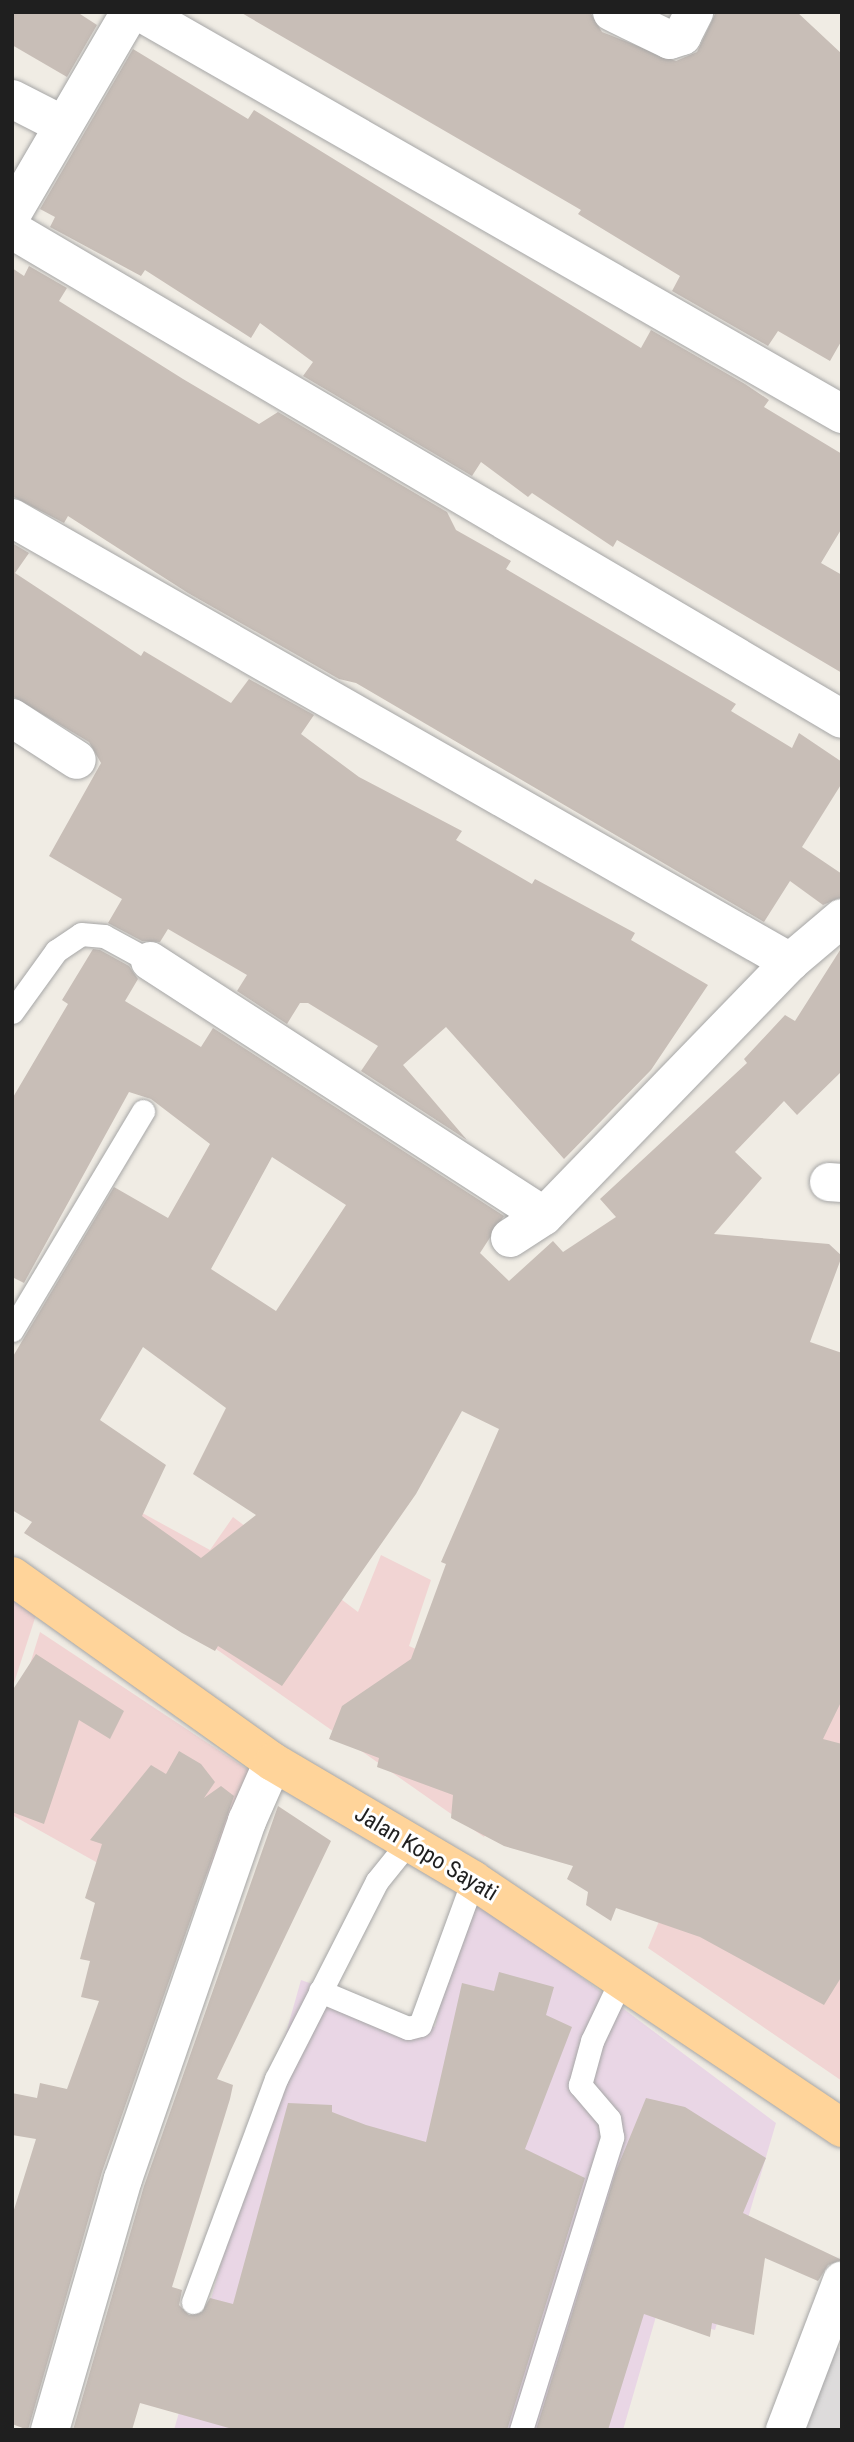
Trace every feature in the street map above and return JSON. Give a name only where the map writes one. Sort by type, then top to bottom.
[{"type":"main road","name":"Jalan Kopo Sayati","points":[[12,1576],[274,1762],[410,1840],[473,1880],[842,2128]]},
{"type":"street","points":[[12,214],[61,124],[130,12]]},
{"type":"street","points":[[140,12],[842,414]]},
{"type":"street","points":[[612,12],[670,40],[682,36],[694,12]]},
{"type":"street","points":[[12,99],[61,124]]},
{"type":"street","points":[[12,230],[842,719]]},
{"type":"street","points":[[12,518],[790,962]]},
{"type":"street","points":[[12,718],[77,760]]},
{"type":"street","points":[[510,1238],[544,1216],[790,962],[842,918]]},
{"type":"street","points":[[150,961],[544,1216]]},
{"type":"street","points":[[50,2430],[123,2179],[247,1821],[274,1762]]},
{"type":"street","points":[[785,2430],[842,2281]]},
{"type":"lane","points":[[12,1012],[56,951],[81,934],[104,936],[150,961]]},
{"type":"lane","points":[[12,1330],[143,1111]]},
{"type":"lane","points":[[193,2302],[248,2140],[377,1881],[410,1840]]},
{"type":"lane","points":[[320,1991],[408,2028],[420,2025],[473,1880]]},
{"type":"lane","points":[[520,2430],[612,2137],[609,2119],[580,2085],[592,2041],[621,1980]]},
{"type":"shaded area","points":[[62,1469],[210,1550],[233,1517],[358,1612],[381,1555],[431,1580],[409,1646],[486,1680],[518,1768],[484,1837],[12,1506]]},
{"type":"shaded area","points":[[12,1596],[37,1612],[12,1689]]},
{"type":"shaded area","points":[[40,1632],[253,1773],[189,1914],[12,1815],[12,1722]]},
{"type":"shaded area","points":[[842,1697],[842,2081],[648,1948],[689,1849]]},
{"type":"shaded area","points":[[465,1890],[776,2123],[715,2330],[657,2313],[623,2430],[174,2430],[301,1980],[435,2027]]},
{"type":"shaded area","points":[[827,2343],[842,2349],[842,2430],[793,2430]]},
{"type":"building","points":[[12,12],[77,12],[97,25],[67,77],[12,45]]},
{"type":"building","points":[[240,12],[590,12],[602,32],[676,61],[697,52],[716,12],[797,12],[842,54],[842,340],[830,361],[778,331],[768,346],[672,291],[680,276],[578,214],[581,210]]},
{"type":"building","points":[[133,49],[248,119],[254,110],[641,348],[651,330],[745,384],[769,400],[764,407],[842,454],[842,528],[821,563],[842,575],[842,673],[617,540],[613,547],[532,493],[528,497],[481,462],[472,476],[303,376],[313,362],[260,323],[251,338],[145,270],[141,276],[50,227],[55,217],[40,209]]},
{"type":"building","points":[[29,266],[67,288],[59,301],[183,379],[259,424],[278,412],[447,512],[456,530],[511,561],[506,569],[736,704],[731,711],[792,748],[799,733],[842,762],[842,783],[802,847],[842,874],[842,897],[823,905],[790,881],[764,922],[356,683],[339,679],[188,593],[68,516],[64,523],[12,496],[12,268],[24,276]]},
{"type":"building","points":[[12,543],[29,553],[15,573],[141,656],[144,651],[231,703],[249,679],[314,715],[301,734],[359,777],[462,831],[456,840],[532,884],[535,879],[635,933],[631,940],[708,985],[651,1070],[564,1159],[446,1027],[403,1065],[467,1140],[361,1071],[378,1046],[308,1003],[300,1003],[287,1024],[237,991],[247,975],[168,929],[160,942],[142,941],[108,923],[122,899],[49,856],[101,763],[89,742],[12,696]]},
{"type":"building","points":[[842,947],[842,1071],[797,1115],[784,1101],[735,1152],[762,1178],[714,1234],[829,1244],[842,1256],[810,1342],[842,1353],[842,1700],[823,1739],[842,1744],[842,1976],[824,2005],[700,1937],[616,1908],[611,1921],[586,1905],[588,1892],[567,1879],[573,1866],[504,1846],[451,1818],[453,1795],[377,1767],[379,1758],[329,1739],[342,1706],[411,1659],[446,1564],[441,1562],[499,1429],[462,1411],[416,1494],[282,1686],[218,1646],[215,1651],[182,1633],[24,1533],[32,1522],[12,1510],[12,1358],[114,1187],[168,1218],[210,1144],[151,1099],[129,1092],[24,1283],[12,1277],[12,1099],[68,1004],[62,1000],[93,949],[129,966],[138,979],[125,1001],[201,1047],[213,1028],[504,1216],[480,1253],[509,1281],[553,1241],[563,1252],[616,1217],[600,1199],[747,1063],[744,1059],[785,1015],[795,1021]],"holes":[[[272,1157],[346,1205],[276,1311],[211,1269]],[[143,1347],[226,1408],[193,1474],[256,1515],[201,1558],[142,1516],[166,1465],[100,1420]]]},
{"type":"building","points":[[36,1654],[124,1711],[110,1739],[79,1720],[44,1824],[12,1812],[12,1691]]},
{"type":"building","points":[[179,1751],[201,1764],[215,1782],[204,1798],[221,1786],[234,1796],[102,2172],[28,2430],[12,2424],[12,2216],[36,2139],[12,2135],[12,2093],[37,2098],[40,2083],[67,2089],[99,2001],[81,1997],[90,1961],[80,1959],[95,1903],[85,1898],[102,1844],[90,1840],[151,1765],[166,1774]]},
{"type":"building","points":[[278,1806],[331,1841],[217,2079],[233,2085],[230,2099],[172,2287],[182,2290],[179,2305],[189,2315],[202,2312],[210,2298],[233,2304],[288,2103],[332,2105],[332,2112],[426,2142],[462,1983],[494,1991],[499,1972],[554,1987],[546,2015],[572,2027],[525,2149],[585,2178],[507,2430],[236,2430],[140,2403],[132,2430],[73,2430],[144,2186]]},
{"type":"building","points":[[646,2098],[685,2107],[766,2158],[743,2213],[842,2260],[828,2265],[818,2281],[765,2258],[754,2335],[712,2323],[710,2337],[644,2314],[608,2430],[536,2430],[616,2171]]}]
